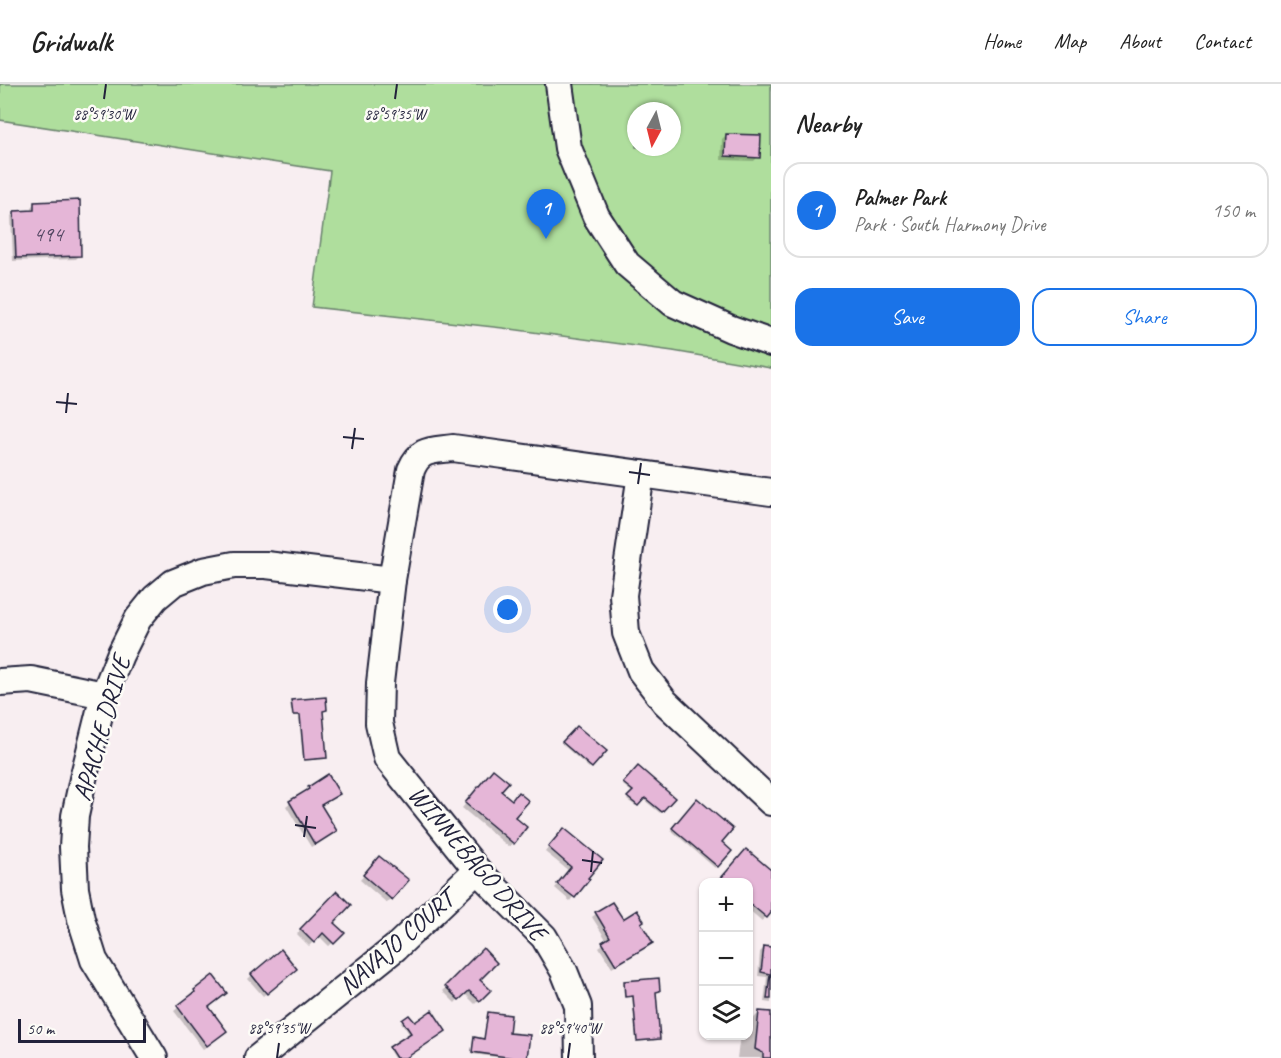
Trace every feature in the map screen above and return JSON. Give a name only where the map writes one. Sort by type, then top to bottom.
[{"type":"street","points":[[559,84],[568,148],[596,216],[627,264],[673,303],[731,329],[771,343]]},
{"type":"street","name":"WINNEBAGO DRIVE","points":[[579,1058],[578,1006],[564,971],[544,937],[477,870],[387,758],[378,723],[380,683],[392,580],[411,470],[416,457],[428,451],[453,448],[641,474]]},
{"type":"street","points":[[771,492],[641,474],[623,595],[626,633],[641,671],[665,702],[771,802]]},
{"type":"street","name":"APACHE DRIVE","points":[[154,1058],[94,960],[81,919],[75,889],[73,847],[75,816],[105,695],[120,655],[138,619],[155,598],[172,583],[203,571],[234,565],[266,566],[392,580]]},
{"type":"street","points":[[0,682],[31,681],[105,695]]},
{"type":"street","name":"NAVAJO COURT","points":[[258,1058],[395,948],[477,870]]},
{"type":"green space","points":[[0,84],[771,84],[771,368],[673,351],[503,328],[312,307],[330,171],[0,120]]},
{"type":"building","points":[[726,134],[761,135],[760,158],[725,156]]},
{"type":"building","points":[[80,200],[81,256],[16,258],[14,211],[34,210],[34,202]]},
{"type":"building","points":[[326,697],[327,710],[323,711],[327,758],[304,760],[300,715],[293,715],[291,700]]},
{"type":"building","points":[[577,726],[607,751],[592,768],[562,742]]},
{"type":"building","points":[[638,766],[675,798],[662,812],[645,798],[638,806],[627,797],[633,791],[623,783]]},
{"type":"building","points":[[493,769],[509,782],[501,791],[512,800],[518,792],[529,801],[515,817],[527,827],[514,844],[465,803]]},
{"type":"building","points":[[328,774],[340,794],[321,805],[337,831],[315,845],[289,801]]},
{"type":"building","points":[[697,798],[733,829],[722,842],[732,851],[718,867],[672,828]]},
{"type":"building","points":[[564,828],[603,860],[575,898],[557,884],[571,867],[548,847]]},
{"type":"building","points":[[746,849],[771,870],[771,913],[767,918],[753,906],[753,878],[721,878]]},
{"type":"building","points":[[379,856],[409,880],[392,900],[363,875]]},
{"type":"building","points":[[337,891],[351,905],[334,923],[345,933],[334,944],[323,933],[314,943],[300,929]]},
{"type":"building","points":[[612,902],[623,919],[637,910],[644,921],[641,923],[653,943],[616,965],[602,942],[610,937],[595,912]]},
{"type":"building","points":[[764,946],[771,947],[771,999],[767,999],[770,974],[761,972]]},
{"type":"building","points":[[483,948],[497,963],[480,980],[491,990],[480,1001],[469,991],[459,1000],[445,986]]},
{"type":"building","points":[[281,949],[297,969],[267,994],[251,974]]},
{"type":"building","points":[[213,975],[227,993],[209,1007],[227,1031],[207,1046],[177,1006]]},
{"type":"building","points":[[659,978],[660,991],[656,992],[660,1039],[637,1041],[633,996],[625,997],[624,981]]},
{"type":"building","points":[[432,1010],[446,1031],[406,1058],[396,1058],[389,1047],[411,1033],[402,1020],[409,1015],[415,1022]]},
{"type":"building","points":[[759,1011],[771,1012],[771,1058],[763,1058],[763,1053],[755,1049]]},
{"type":"building","points":[[488,1012],[511,1015],[509,1033],[530,1035],[527,1058],[472,1052],[474,1037],[484,1039]]},
{"type":"place","name":"Palmer Park","points":[[546,239]]}]
